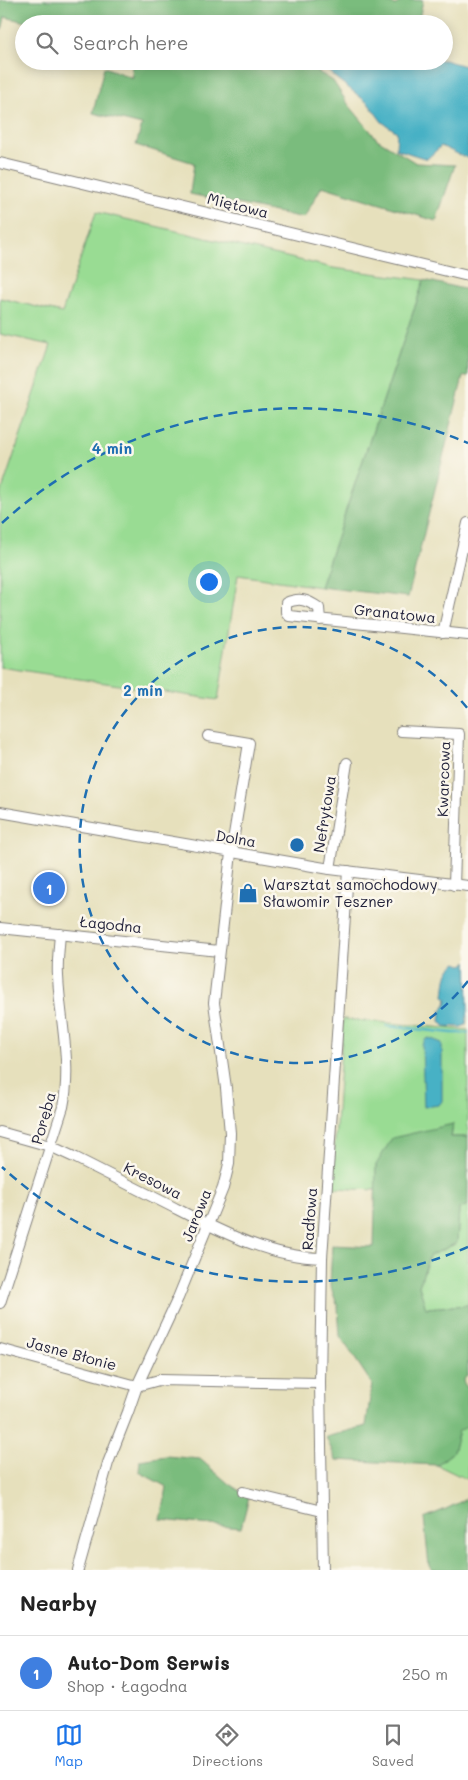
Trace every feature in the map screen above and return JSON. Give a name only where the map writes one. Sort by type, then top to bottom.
[{"type":"street","name":"Miętowa","points":[[0,162],[468,276]]},
{"type":"street","points":[[443,633],[464,554],[468,523]]},
{"type":"street","name":"Granatowa","points":[[320,620],[468,635]]},
{"type":"street","name":"Kwarcowa","points":[[401,731],[459,734],[454,885]]},
{"type":"street","name":"Jarowa","points":[[78,1570],[108,1463],[137,1386],[174,1307],[227,1176],[230,1149],[226,1088],[214,1012],[219,951],[231,853],[249,743],[208,736]]},
{"type":"street","name":"Nefrytowa","points":[[330,869],[347,763]]},
{"type":"street","name":"Dolna","points":[[0,812],[330,869],[468,886]]},
{"type":"street","name":"Radłowa","points":[[323,1570],[320,1383],[322,1258],[348,871]]},
{"type":"street","name":"Łagodna","points":[[0,928],[219,951]]},
{"type":"street","name":"Poręba","points":[[0,1302],[63,1107],[68,1079],[58,978],[60,934]]},
{"type":"street","name":"Kresowa","points":[[0,1132],[50,1146],[231,1236],[296,1255],[322,1258]]},
{"type":"street","name":"Jasne Błonie","points":[[0,1349],[137,1386]]},
{"type":"street","points":[[137,1386],[159,1380],[320,1383]]},
{"type":"street","points":[[243,1492],[322,1511]]},
{"type":"green space","points":[[0,0],[378,0],[395,5],[405,0],[423,0],[420,15],[15,15],[15,19],[5,17],[2,30],[0,30]]},
{"type":"green space","points":[[103,70],[112,70],[133,78],[132,70],[315,70],[333,81],[348,104],[377,139],[416,163],[455,165],[436,221],[322,186],[304,218],[190,194],[194,163],[136,145],[142,125],[93,113]]},
{"type":"green space","points":[[96,212],[333,268],[424,280],[320,587],[238,575],[218,700],[0,667],[0,496],[51,345],[0,334],[0,298],[62,313]]},
{"type":"green space","points":[[424,280],[468,290],[468,376],[463,377],[408,597],[320,587]]},
{"type":"green space","points":[[343,1019],[468,1030],[468,1137],[451,1137],[453,1124],[376,1165],[376,1190],[332,1188]]},
{"type":"green space","points":[[453,1124],[451,1137],[468,1137],[468,1205],[459,1209],[457,1243],[429,1256],[419,1286],[426,1308],[468,1305],[468,1374],[463,1381],[468,1390],[468,1426],[459,1431],[453,1452],[437,1465],[336,1460],[326,1437],[366,1426],[372,1384],[340,1336],[338,1307],[330,1285],[332,1245],[374,1247],[376,1165],[392,1138]]},
{"type":"green space","points":[[468,1205],[468,1305],[425,1308],[419,1286],[429,1256],[457,1243],[459,1209]]},
{"type":"green space","points":[[468,1426],[468,1480],[437,1465],[453,1452],[459,1430]]},
{"type":"green space","points":[[166,1456],[200,1459],[229,1484],[249,1497],[241,1528],[161,1520],[167,1487],[139,1472],[140,1460]]},
{"type":"green space","points":[[468,1498],[468,1570],[432,1570],[429,1566],[424,1518]]},
{"type":"water","points":[[453,63],[468,67],[468,158],[441,146],[427,159],[396,149],[397,132],[382,122],[368,103],[332,75],[330,70],[453,70]]},
{"type":"water","points":[[467,961],[468,1009],[466,1025],[461,1027],[444,1026],[440,1021],[441,1011],[446,1004],[447,998],[444,996],[448,973],[457,963],[462,965]]},
{"type":"water","points":[[429,1038],[442,1043],[442,1101],[439,1105],[424,1107],[422,1045]]},
{"type":"waterway","points":[[387,1026],[468,1033]]},
{"type":"place","name":"Auto-Dom Serwis","points":[[49,888]]},
{"type":"place","name":"Warsztat samochodowy Sławomir Teszner","points":[[248,893]]}]
